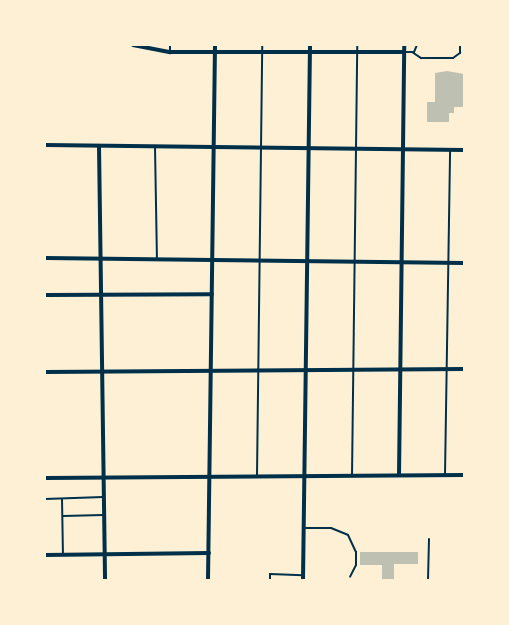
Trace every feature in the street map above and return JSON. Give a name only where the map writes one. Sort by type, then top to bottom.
[{"type":"street","points":[[134,45],[170,52],[404,52]]},
{"type":"street","points":[[208,580],[215,45]]},
{"type":"street","points":[[303,580],[310,45]]},
{"type":"street","points":[[399,476],[404,45]]},
{"type":"street","points":[[45,145],[464,150]]},
{"type":"street","points":[[99,146],[105,580]]},
{"type":"street","points":[[45,258],[401,264],[464,263]]},
{"type":"street","points":[[45,295],[212,294]]},
{"type":"street","points":[[45,372],[464,369]]},
{"type":"street","points":[[45,478],[464,475]]},
{"type":"street","points":[[45,556],[209,553]]},
{"type":"lane","points":[[170,45],[170,52]]},
{"type":"lane","points":[[257,477],[262,45]]},
{"type":"lane","points":[[352,476],[354,150],[357,45]]},
{"type":"lane","points":[[414,53],[417,45]]},
{"type":"lane","points":[[404,52],[414,53],[422,58],[453,58],[460,52],[460,45]]},
{"type":"lane","points":[[154,147],[157,260]]},
{"type":"lane","points":[[445,475],[450,150]]},
{"type":"lane","points":[[62,498],[63,555]]},
{"type":"lane","points":[[45,499],[104,498]]},
{"type":"lane","points":[[63,516],[104,516]]},
{"type":"lane","points":[[304,528],[331,528],[348,535],[356,552],[356,564],[350,577]]},
{"type":"lane","points":[[428,580],[429,538]]},
{"type":"lane","points":[[270,580],[270,574],[303,575]]},
{"type":"building","points":[[447,71],[464,74],[464,107],[454,107],[454,113],[449,113],[449,122],[427,122],[427,102],[435,102],[435,73]]},
{"type":"building","points":[[360,552],[418,552],[418,564],[394,564],[394,580],[382,580],[382,565],[360,565]]}]
